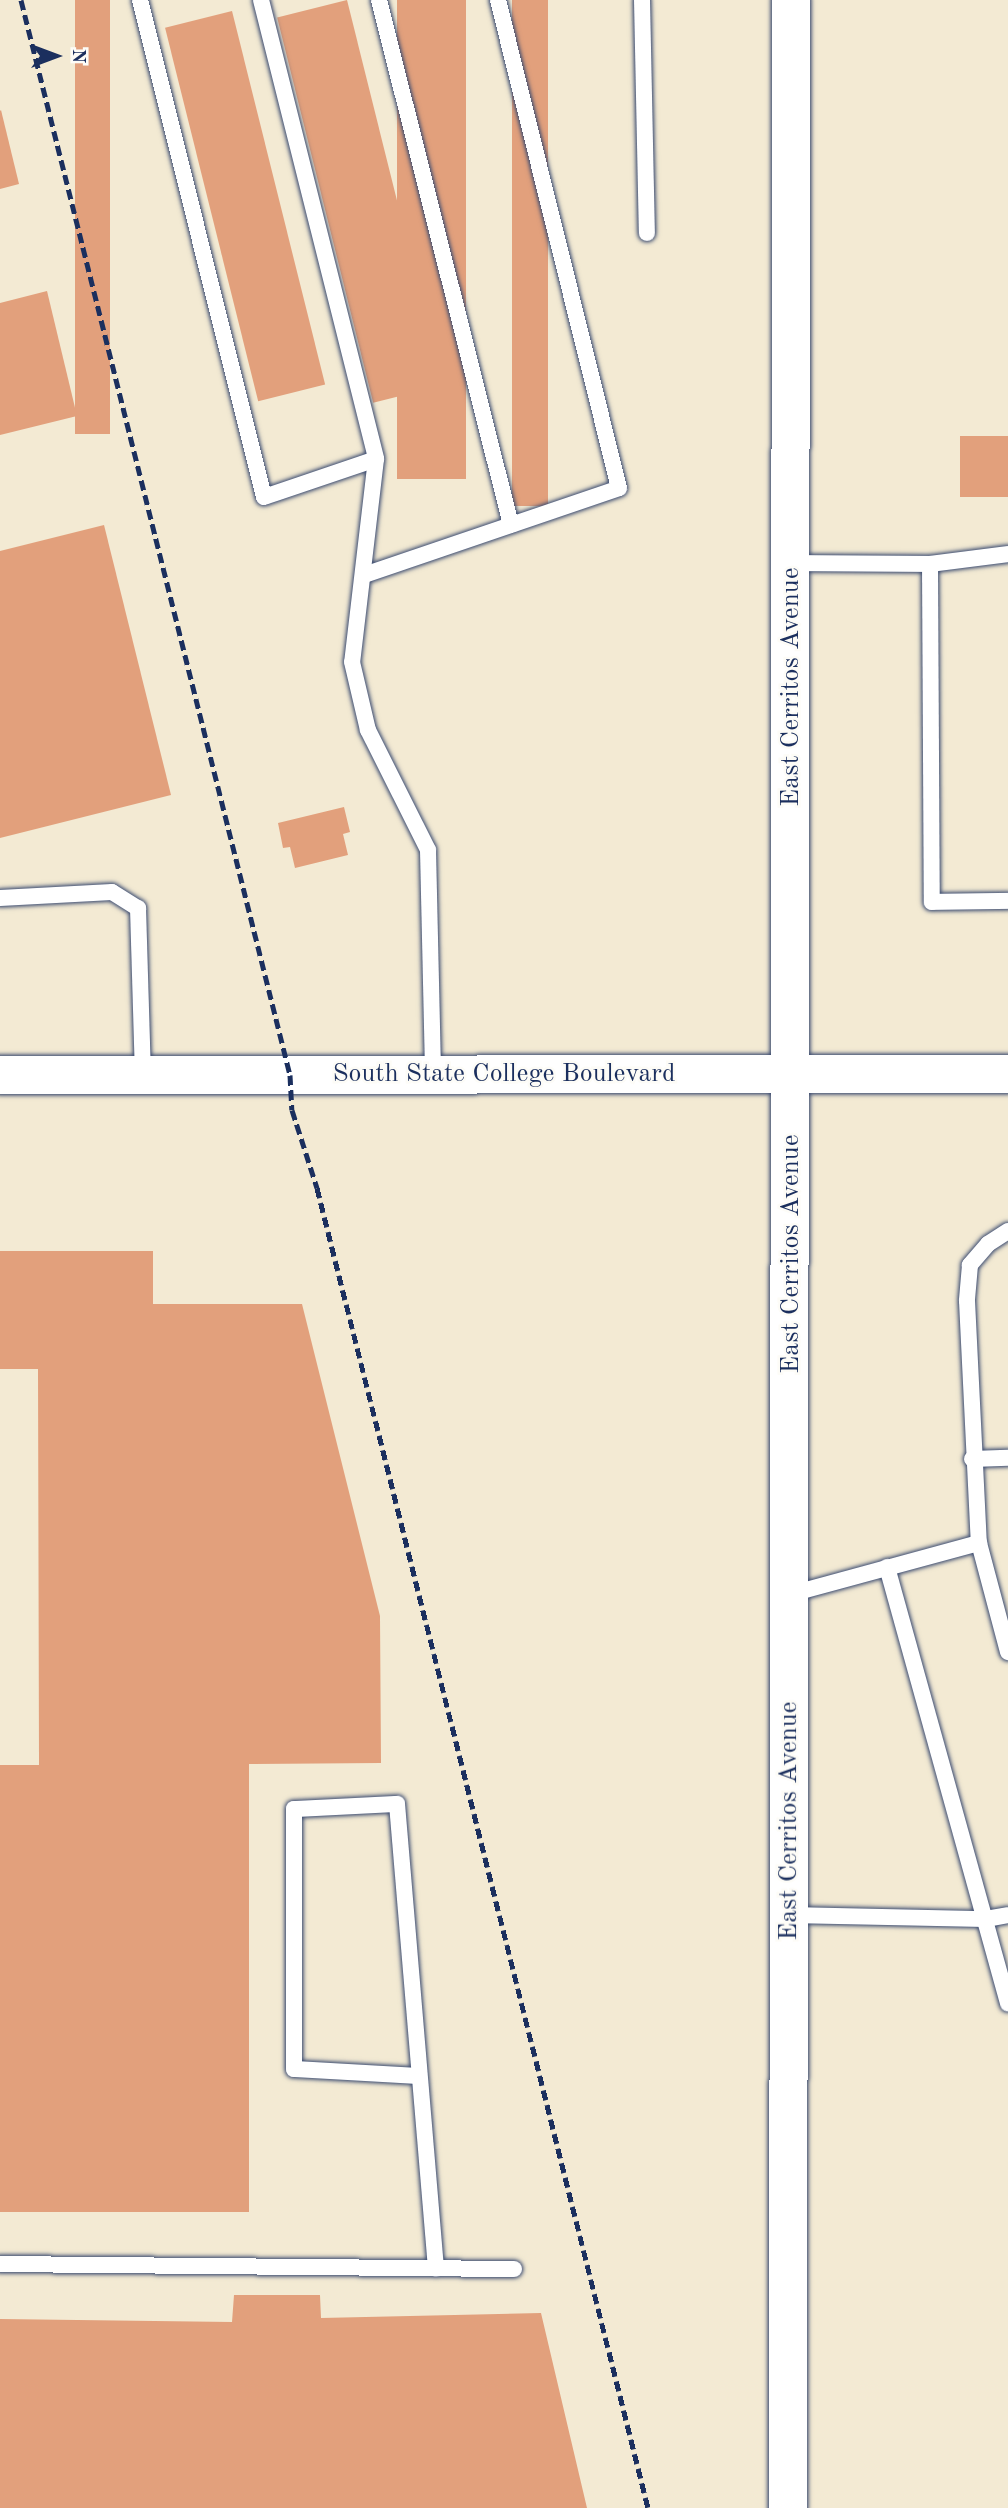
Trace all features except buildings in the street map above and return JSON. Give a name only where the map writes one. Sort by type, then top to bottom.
[{"type":"main road","name":"East Cerritos Avenue","points":[[788,2508],[792,1074],[791,0]]},
{"type":"main road","name":"South State College Boulevard","points":[[0,1075],[1008,1074]]},
{"type":"lane","points":[[140,0],[264,497],[376,459]]},
{"type":"lane","points":[[261,0],[376,459],[352,662],[368,730],[428,850],[433,1075]]},
{"type":"lane","points":[[379,0],[511,525]]},
{"type":"lane","points":[[364,575],[619,488],[498,0]]},
{"type":"lane","points":[[642,0],[647,233]]},
{"type":"lane","points":[[792,563],[930,564],[1008,554]]},
{"type":"lane","points":[[930,564],[932,902],[1008,901]]},
{"type":"lane","points":[[0,898],[112,892],[138,908],[143,1075]]},
{"type":"lane","points":[[1008,1231],[988,1244],[970,1265],[967,1301],[972,1459],[979,1543],[1008,1653]]},
{"type":"lane","points":[[972,1459],[1008,1458]]},
{"type":"lane","points":[[791,1594],[979,1543]]},
{"type":"lane","points":[[887,1567],[1008,2004]]},
{"type":"lane","points":[[419,2076],[293,2069],[293,1809],[397,1804],[436,2268]]},
{"type":"lane","points":[[789,1915],[986,1919],[1008,1915]]},
{"type":"lane","points":[[0,2264],[514,2269]]},
{"type":"railway","points":[[21,0],[290,1075],[292,1110],[317,1188],[648,2508]]}]
